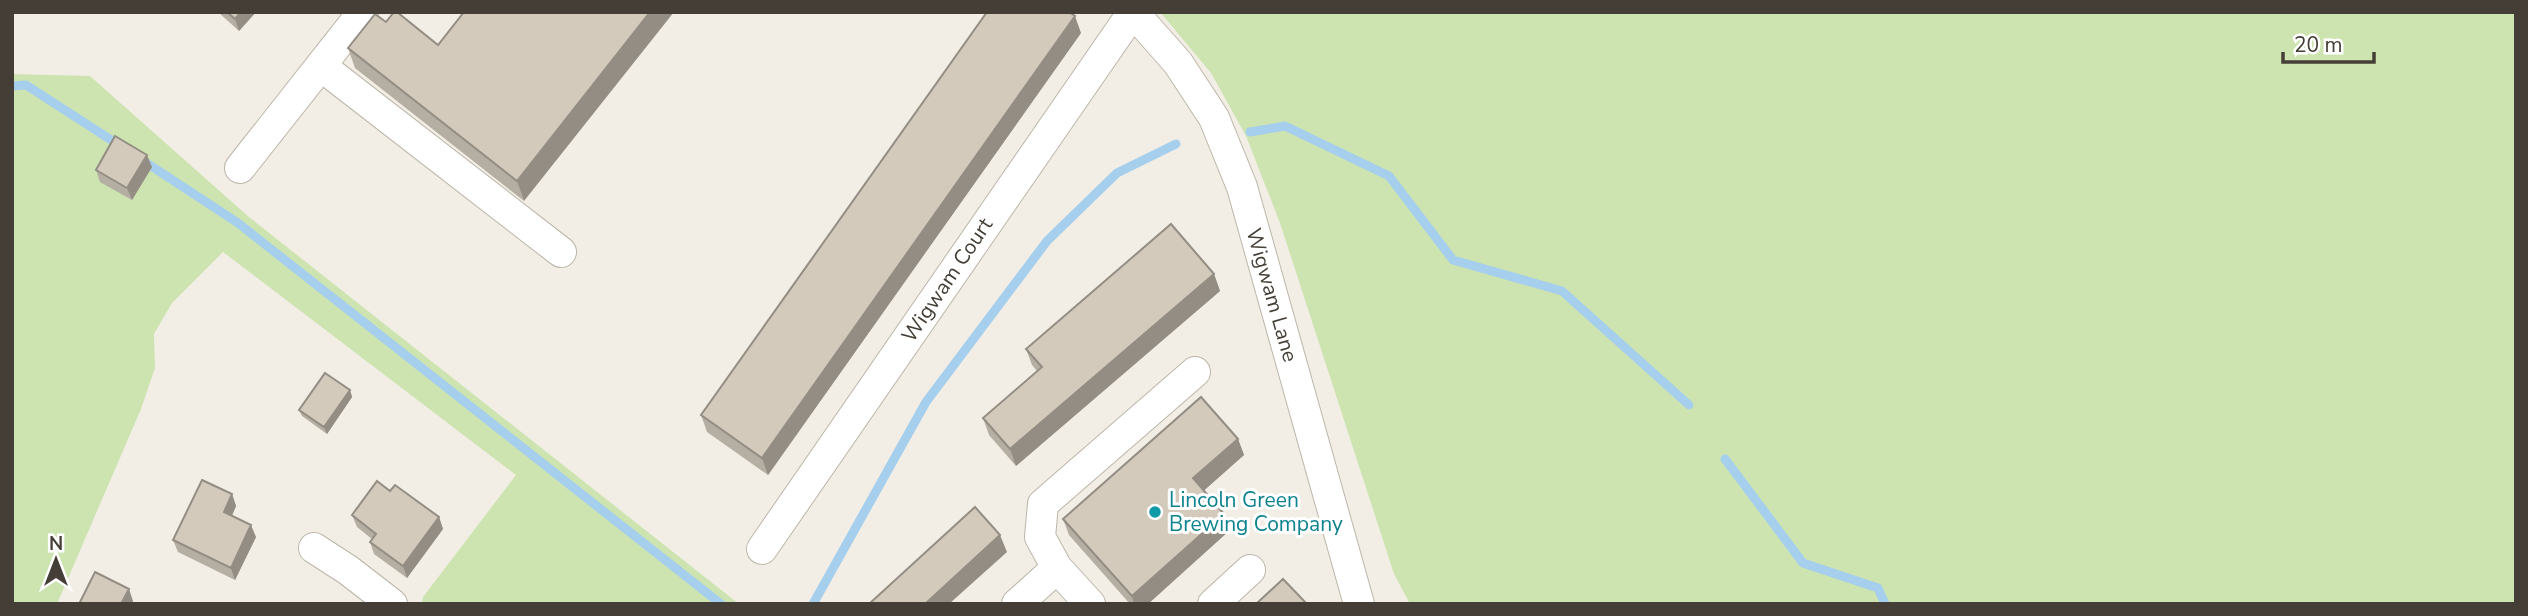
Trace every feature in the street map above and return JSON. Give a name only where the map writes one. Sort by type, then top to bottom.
[{"type":"street","points":[[240,167],[363,12]]},
{"type":"street","name":"Wigwam Court","points":[[762,549],[1133,12]]},
{"type":"street","name":"Wigwam Lane","points":[[1133,12],[1178,63],[1214,118],[1242,187],[1359,604]]},
{"type":"street","points":[[321,66],[561,252]]},
{"type":"street","points":[[1090,604],[1057,568],[1040,537],[1043,504],[1195,372]]},
{"type":"street","points":[[314,548],[392,604]]},
{"type":"street","points":[[1017,604],[1057,568]]},
{"type":"street","points":[[1213,604],[1250,570]]},
{"type":"green space","points":[[1160,12],[2516,12],[2516,604],[1410,604],[1394,574],[1280,223],[1246,136],[1211,73]]},
{"type":"green space","points":[[12,74],[90,76],[249,217],[739,604],[422,604],[423,597],[516,475],[223,252],[172,303],[154,334],[155,368],[141,409],[57,604],[12,604]]},
{"type":"building","points":[[227,12],[241,12],[235,19]]},
{"type":"building","points":[[394,12],[438,45],[464,12],[650,12],[517,181],[348,48],[375,14],[386,22]]},
{"type":"building","points":[[987,12],[1069,12],[1075,16],[762,458],[701,415]]},
{"type":"building","points":[[115,136],[147,155],[127,188],[96,170]]},
{"type":"building","points":[[1171,224],[1214,274],[1010,449],[983,418],[1042,367],[1026,349]]},
{"type":"building","points":[[325,373],[350,390],[324,427],[299,410]]},
{"type":"building","name":"Lincoln Green Brewing Company","points":[[1201,397],[1238,439],[1193,478],[1224,514],[1132,596],[1063,519]]},
{"type":"building","points":[[202,480],[232,494],[224,512],[251,525],[231,568],[173,540]]},
{"type":"building","points":[[377,481],[390,491],[395,485],[439,517],[403,566],[370,542],[376,534],[352,515]]},
{"type":"building","points":[[975,507],[1000,535],[925,604],[869,604]]},
{"type":"building","points":[[95,572],[129,589],[121,604],[79,604]]},
{"type":"building","points":[[1283,579],[1307,604],[1256,604]]},
{"type":"waterway","points":[[12,86],[26,85],[122,147]]},
{"type":"waterway","points":[[1250,132],[1285,126],[1389,176],[1453,260],[1562,291],[1689,405]]},
{"type":"waterway","points":[[813,604],[926,402],[1047,241],[1117,173],[1176,144]]},
{"type":"waterway","points":[[142,160],[238,223],[721,604]]},
{"type":"waterway","points":[[1725,459],[1803,563],[1878,588],[1885,604]]},
{"type":"place","name":"Lincoln Green Brewing Company","points":[[1155,512]]}]
